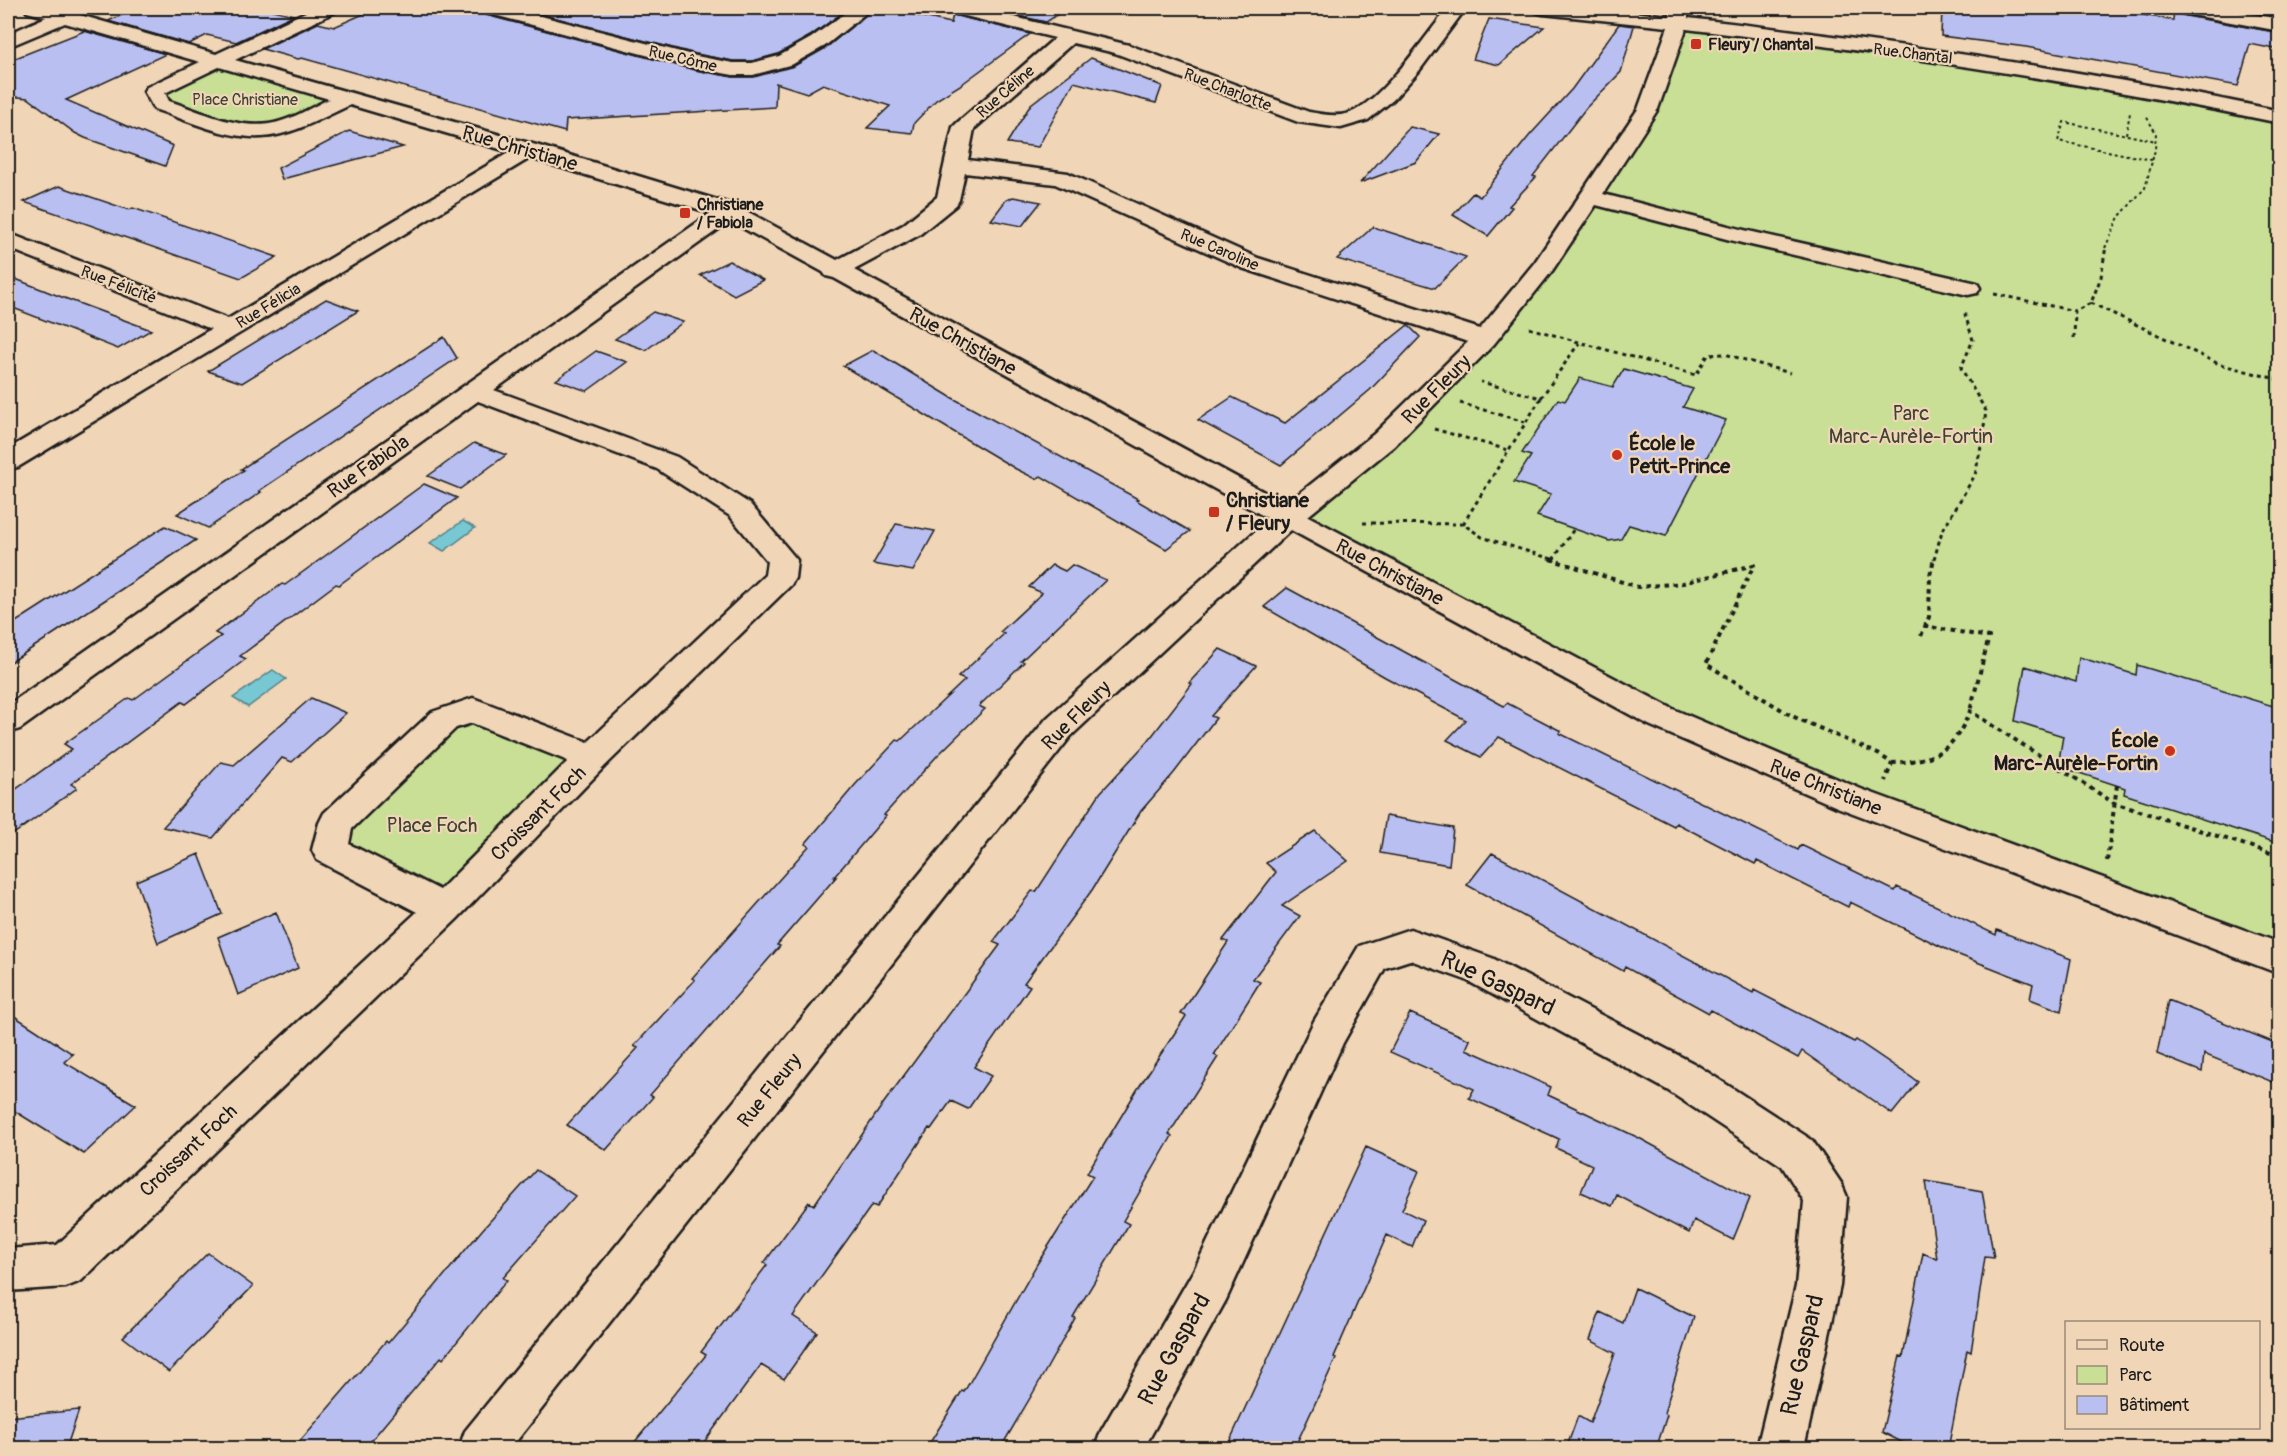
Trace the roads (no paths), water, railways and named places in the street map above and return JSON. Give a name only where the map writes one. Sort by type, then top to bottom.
[{"type":"street","name":"Rue Christiane","points":[[34,8],[528,150],[729,211],[1288,518],[1661,717],[1849,798],[2280,959]]},
{"type":"street","points":[[8,41],[86,8]]},
{"type":"street","points":[[328,8],[214,60],[154,91],[161,105],[247,130],[268,131],[304,119],[348,98]]},
{"type":"street","name":"Rue Côme","points":[[490,8],[695,62],[733,69],[753,69],[786,60],[818,42],[863,8]]},
{"type":"street","name":"Rue Charlotte","points":[[956,8],[1122,49],[1305,118],[1328,123],[1359,117],[1383,100],[1456,8]]},
{"type":"street","name":"Rue Chantal","points":[[1543,8],[1679,15],[2034,68],[2195,98],[2280,117]]},
{"type":"street","points":[[2187,8],[2280,25]]},
{"type":"street","name":"Rue Fleury","points":[[482,1449],[1059,727],[1288,518],[1384,440],[1485,339],[1544,266],[1648,110],[1679,15]]},
{"type":"street","name":"Rue Céline","points":[[834,270],[911,230],[948,200],[964,127],[1069,36]]},
{"type":"street","name":"Rue Félicia","points":[[8,461],[528,150]]},
{"type":"street","name":"Rue Caroline","points":[[956,165],[1060,178],[1250,263],[1485,339]]},
{"type":"street","points":[[1590,197],[1742,236],[1968,288]]},
{"type":"street","name":"Rue Fabiola","points":[[8,722],[729,211]]},
{"type":"street","name":"Rue Félicité","points":[[8,240],[230,328]]},
{"type":"street","name":"Croissant Foch","points":[[8,1270],[66,1266],[444,909],[593,757],[780,578],[782,560],[740,510],[667,463],[474,391]]},
{"type":"street","points":[[444,909],[330,850],[336,823],[444,720],[473,710],[593,757]]},
{"type":"street","name":"Rue Gaspard","points":[[1118,1449],[1210,1285],[1328,1033],[1372,957],[1410,944],[1479,969],[1681,1077],[1797,1153],[1826,1197],[1818,1286],[1781,1449]]},
{"type":"water","points":[[463,521],[475,528],[444,551],[430,543]]},
{"type":"water","points":[[273,670],[286,679],[248,707],[233,698]]},
{"type":"place","name":"Fleury / Chantal","points":[[1696,44]]},
{"type":"place","name":"Christiane / Fabiola","points":[[685,213]]},
{"type":"place","name":"École le Petit-Prince","points":[[1617,455]]},
{"type":"place","name":"Christiane / Fleury","points":[[1214,512]]},
{"type":"place","name":"École Marc-Aurèle-Fortin","points":[[2170,751]]},
{"type":"park label","name":"Place Christiane","points":[[245,99]]},
{"type":"park label","name":"Parc Marc-Aurèle-Fortin","points":[[1911,424]]},
{"type":"park label","name":"Place Foch","points":[[432,825]]}]
